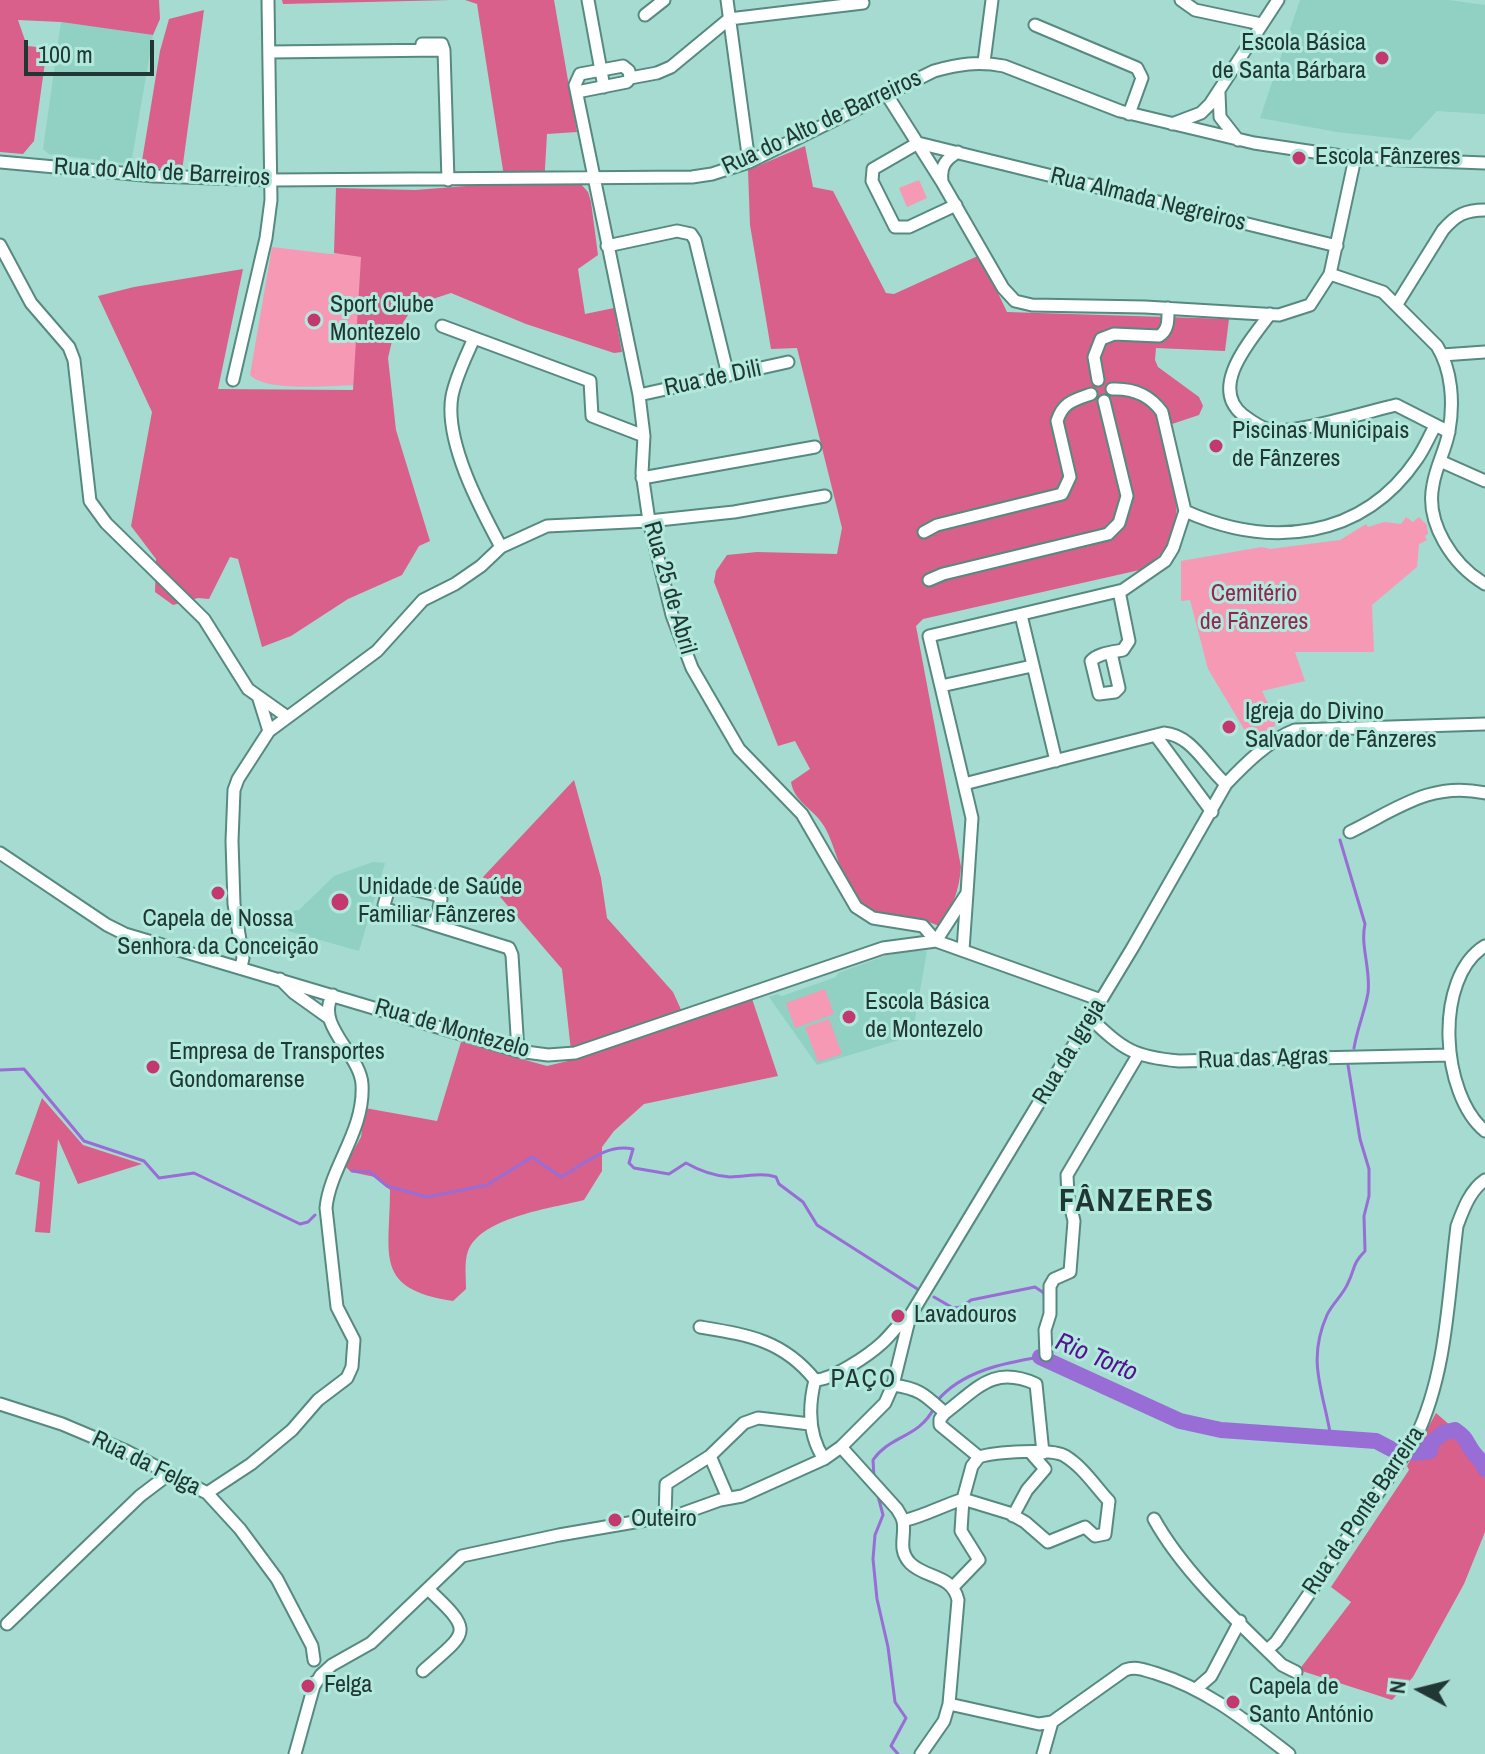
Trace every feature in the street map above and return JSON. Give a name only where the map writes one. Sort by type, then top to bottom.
[{"type":"street","points":[[233,380],[266,238],[272,180],[268,0]]},
{"type":"street","points":[[588,0],[604,87]]},
{"type":"street","points":[[645,15],[664,0]]},
{"type":"street","points":[[727,0],[749,162]]},
{"type":"street","points":[[984,62],[992,0]]},
{"type":"street","points":[[1181,0],[1195,10],[1261,24]]},
{"type":"street","points":[[1171,124],[1201,113],[1219,92],[1278,0]]},
{"type":"street","points":[[630,78],[629,71],[623,66],[580,74],[575,85],[577,92],[657,73],[671,67],[729,19],[863,3]]},
{"type":"street","points":[[1035,25],[1137,68],[1142,78],[1129,114]]},
{"type":"street","points":[[269,52],[444,50],[448,180]]},
{"type":"street","name":"Rua do Alto de Barreiros","points":[[0,162],[154,176],[272,180],[692,177],[749,162],[934,71],[963,63],[984,62],[1004,66],[1129,114],[1238,140],[1355,158],[1485,163]]},
{"type":"street","name":"Rua 25 de Abril","points":[[577,92],[639,395],[644,436],[642,478],[649,521],[681,642],[692,668],[739,749],[802,814],[856,907],[880,920],[923,926],[936,941]]},
{"type":"street","points":[[1219,92],[1220,117],[1238,140]]},
{"type":"street","points":[[887,95],[956,205],[1003,288],[1015,301],[1032,305],[1270,314],[1287,313],[1310,305],[1330,274],[1355,158]]},
{"type":"street","points":[[1201,113],[1220,117]]},
{"type":"street","points":[[918,143],[878,164],[871,174],[892,223],[895,227],[909,227],[956,205]]},
{"type":"street","name":"Rua Almada Negreiros","points":[[918,143],[1337,246]]},
{"type":"street","points":[[942,182],[942,168],[946,160],[958,152]]},
{"type":"street","points":[[1397,304],[1451,221],[1470,210],[1485,210]]},
{"type":"street","points":[[607,246],[677,231],[691,234],[728,375]]},
{"type":"street","points":[[0,245],[31,303],[61,338],[74,360],[90,501],[106,523],[204,619],[229,662],[259,698],[286,716]]},
{"type":"street","points":[[1330,274],[1383,292],[1442,355],[1450,382],[1449,432],[1432,494],[1436,522],[1443,539],[1464,569],[1485,584]]},
{"type":"street","points":[[1098,380],[1094,357],[1101,339],[1114,334],[1159,336],[1167,326],[1168,308]]},
{"type":"street","points":[[1270,314],[1245,347],[1231,374],[1229,393],[1238,411],[1252,423],[1271,431],[1297,428],[1396,405],[1449,432]]},
{"type":"street","points":[[442,326],[590,381],[592,416],[644,436]]},
{"type":"street","points":[[474,338],[452,398],[452,425],[480,507],[501,547]]},
{"type":"street","points":[[1442,355],[1485,352]]},
{"type":"street","name":"Rua de Dili","points":[[639,395],[788,362]]},
{"type":"street","points":[[1098,380],[1106,380],[1112,389],[1111,395],[1104,401],[1095,399],[1091,394],[1092,384],[1098,380]]},
{"type":"street","points":[[963,950],[972,818],[929,636],[1119,591],[1145,577],[1165,561],[1173,548],[1185,511],[1162,412],[1154,400],[1144,395],[1127,389],[1112,389]]},
{"type":"street","points":[[924,532],[937,525],[1062,494],[1070,477],[1057,421],[1063,406],[1091,394]]},
{"type":"street","points":[[929,580],[1108,534],[1119,523],[1127,496],[1104,401]]},
{"type":"street","points":[[1185,511],[1209,521],[1263,533],[1299,533],[1329,526],[1362,512],[1390,490],[1417,459],[1435,426]]},
{"type":"street","points":[[642,478],[815,447]]},
{"type":"street","points":[[1440,461],[1485,481]]},
{"type":"street","points":[[241,967],[242,945],[234,904],[232,841],[234,790],[238,779],[269,731],[377,651],[423,600],[455,584],[501,547],[547,526],[649,521],[734,512],[825,496]]},
{"type":"street","points":[[1111,653],[1123,650],[1129,641],[1119,591]]},
{"type":"street","points":[[1021,615],[1056,761]]},
{"type":"street","points":[[941,686],[1032,666]]},
{"type":"street","points":[[259,698],[269,731]]},
{"type":"street","points":[[964,784],[1164,733],[1179,736],[1190,744],[1211,771],[1226,784],[1281,736],[1295,730],[1485,724]]},
{"type":"street","points":[[1156,736],[1212,812]]},
{"type":"street","name":"Rua da Igreja","points":[[910,1316],[1101,1000],[1226,784]]},
{"type":"street","points":[[1350,832],[1432,792],[1449,789],[1485,793]]},
{"type":"street","name":"Rua de Montezelo","points":[[0,853],[125,934],[518,1051],[548,1055],[575,1053],[883,948],[936,941],[1101,1000]]},
{"type":"street","points":[[435,925],[442,904],[436,895],[397,885],[389,888],[384,905],[386,909],[435,925],[509,948],[518,1051]]},
{"type":"street","points":[[936,941],[967,893]]},
{"type":"street","points":[[1485,946],[1473,953],[1457,981],[1449,1013],[1450,1055],[1461,1095],[1474,1122],[1485,1131]]},
{"type":"street","points":[[280,978],[294,993],[329,1018]]},
{"type":"street","points":[[207,1493],[251,1464],[292,1430],[318,1400],[347,1378],[355,1356],[354,1340],[337,1307],[326,1208],[327,1196],[350,1145],[359,1112],[362,1081],[329,1018],[328,1006],[333,995]]},
{"type":"street","name":"Rua das Agras","points":[[1090,1018],[1118,1044],[1138,1055],[1179,1061],[1450,1055]]},
{"type":"street","points":[[1046,1355],[1045,1330],[1050,1314],[1050,1286],[1054,1279],[1070,1272],[1074,1221],[1067,1175],[1138,1055]]},
{"type":"street","name":"Rua da Ponte Barreira","points":[[1267,1650],[1276,1642],[1415,1439],[1428,1413],[1436,1385],[1457,1226],[1465,1205],[1485,1180]]},
{"type":"street","points":[[815,1380],[827,1379],[883,1342],[900,1322],[910,1316]]},
{"type":"street","points":[[295,1754],[323,1663],[350,1656],[371,1643],[462,1556],[559,1535],[665,1518],[742,1496],[824,1459],[841,1447],[885,1403],[893,1385],[910,1316]]},
{"type":"street","points":[[700,1327],[750,1335],[768,1342],[804,1366],[815,1380],[810,1424],[817,1448],[824,1459]]},
{"type":"street","points":[[883,1342],[902,1348]]},
{"type":"street","points":[[936,1405],[996,1377],[1010,1376],[1036,1384],[1037,1453],[1045,1469],[1027,1490],[1013,1516]]},
{"type":"street","points":[[893,1385],[915,1388],[936,1405],[940,1425],[979,1457]]},
{"type":"street","name":"Rua da Felga","points":[[0,1404],[75,1429],[126,1451],[207,1493],[240,1529],[277,1579],[323,1663]]},
{"type":"street","points":[[0,1418],[14,1409]]},
{"type":"street","points":[[665,1518],[666,1484],[710,1456],[744,1423],[758,1418],[810,1424]]},
{"type":"street","points":[[841,1447],[887,1498],[903,1521],[903,1550],[911,1563],[939,1576],[953,1587],[958,1600],[949,1704],[944,1721],[921,1754]]},
{"type":"street","points":[[903,1521],[921,1517],[963,1499],[1025,1522],[1048,1542],[1085,1527],[1095,1536],[1105,1534],[1109,1501],[1080,1468],[1056,1452],[1007,1451],[979,1457],[972,1466],[963,1499],[961,1531],[979,1560],[953,1587]]},
{"type":"street","points":[[710,1456],[728,1498]]},
{"type":"street","points":[[7,1624],[140,1496],[169,1474]]},
{"type":"street","points":[[1154,1519],[1181,1559],[1282,1665],[1296,1672]]},
{"type":"street","points":[[423,1671],[456,1642],[461,1628],[458,1618],[428,1589]]},
{"type":"street","points":[[1196,1689],[1211,1676],[1240,1621]]},
{"type":"street","points":[[949,1704],[1039,1724],[1052,1722],[1125,1670],[1134,1667],[1196,1689],[1241,1716],[1289,1754]]},
{"type":"street","points":[[1043,1754],[1052,1722]]},
{"type":"shaded area","points":[[0,0],[159,0],[160,19],[153,35],[61,22],[18,20],[27,46],[47,48],[34,141],[23,154],[0,152]]},
{"type":"shaded area","points":[[282,0],[451,0],[283,4]]},
{"type":"shaded area","points":[[465,0],[554,0],[577,132],[547,134],[544,185],[580,183],[588,192],[598,255],[578,269],[585,314],[614,308],[622,352],[614,353],[526,324],[451,293],[414,305],[392,341],[388,358],[396,430],[430,541],[419,546],[402,575],[348,599],[291,636],[262,647],[238,559],[230,557],[209,599],[198,598],[173,605],[155,592],[156,559],[131,526],[152,412],[98,296],[243,269],[218,389],[353,390],[361,257],[334,253],[336,188],[415,190],[505,183],[477,4]]},
{"type":"shaded area","name":"Escola Básica de Santa Bárbara","points":[[1300,0],[1448,0],[1485,5],[1485,114],[1437,111],[1410,140],[1337,132],[1260,118]]},
{"type":"shaded area","points":[[204,10],[182,171],[141,167],[160,51],[169,19]]},
{"type":"shaded area","points":[[61,22],[153,35],[131,164],[49,154],[43,149]]},
{"type":"shaded area","points":[[805,146],[813,187],[833,191],[886,293],[894,294],[980,255],[1007,312],[1229,319],[1225,351],[1156,348],[1158,367],[1199,397],[1203,406],[1199,415],[1163,427],[1177,504],[1176,522],[1170,540],[1160,555],[1144,569],[923,619],[916,626],[961,867],[954,898],[939,926],[875,913],[859,903],[853,894],[824,826],[793,789],[791,782],[810,769],[795,741],[778,746],[714,582],[716,571],[727,555],[757,552],[837,554],[842,528],[797,348],[771,349],[750,225],[748,170]]},
{"type":"shaded area","points":[[574,780],[601,878],[607,918],[673,992],[683,1014],[748,987],[778,1076],[644,1104],[614,1131],[602,1147],[602,1171],[584,1200],[519,1216],[487,1230],[475,1239],[468,1251],[466,1289],[453,1301],[427,1295],[409,1288],[398,1278],[392,1265],[389,1251],[390,1190],[375,1177],[351,1172],[345,1166],[361,1137],[365,1108],[437,1121],[461,1042],[547,1066],[572,1060],[562,969],[483,877]]},
{"type":"shaded area","name":"Unidade de Saúde Familiar Fânzeres","points":[[373,862],[385,863],[359,951],[288,931],[293,911],[299,910],[334,876]]},
{"type":"shaded area","name":"Escola Básica de Montezelo","points":[[927,951],[912,1036],[817,1065],[769,997],[782,996],[888,955]]},
{"type":"shaded area","points":[[42,1098],[83,1145],[142,1164],[78,1184],[58,1139],[50,1233],[35,1232],[40,1182],[15,1174]]},
{"type":"shaded area","points":[[1436,1413],[1459,1433],[1485,1477],[1485,1532],[1464,1584],[1413,1677],[1392,1700],[1299,1670],[1351,1602],[1331,1587],[1409,1470],[1407,1466]]},
{"type":"green space","points":[[919,180],[927,198],[907,207],[899,188]]},
{"type":"green space","name":"Sport Clube Montezelo","points":[[272,247],[330,254],[363,252],[361,385],[286,386],[259,381],[250,375]]},
{"type":"green space","name":"Cemitério de Fânzeres","points":[[1406,517],[1413,522],[1419,517],[1427,525],[1427,540],[1419,544],[1417,567],[1372,605],[1374,652],[1295,652],[1305,681],[1262,691],[1278,724],[1250,739],[1208,669],[1190,600],[1181,601],[1181,561],[1262,547],[1270,549],[1340,540],[1366,524],[1368,527],[1384,522],[1401,524]]},
{"type":"green space","points":[[825,989],[834,1014],[795,1028],[786,1003]]},
{"type":"green space","points":[[829,1019],[842,1054],[818,1062],[805,1027]]},
{"type":"waterway","points":[[1340,840],[1365,924],[1368,993],[1354,1048]]},
{"type":"waterway","points":[[1331,1438],[1318,1377],[1318,1348],[1327,1315],[1365,1251],[1364,1216],[1369,1196],[1369,1169],[1360,1139],[1348,1065]]},
{"type":"waterway","points":[[0,1070],[24,1069],[84,1141],[144,1161],[159,1178],[194,1173],[300,1224],[308,1222],[315,1215]]},
{"type":"waterway","points":[[352,1171],[370,1172],[387,1186],[427,1197],[487,1185],[532,1157],[561,1177],[595,1156],[623,1148],[633,1149],[629,1163],[634,1168],[669,1174],[686,1163],[707,1173],[724,1176],[776,1177],[779,1184],[803,1202],[817,1225],[919,1290]]},
{"type":"waterway","points":[[934,1297],[953,1308],[962,1307],[971,1300],[1035,1287],[1044,1293],[1045,1305]]},
{"type":"waterway","name":"Rio Torto","points":[[937,1401],[971,1375],[1040,1357],[1040,1332]]},
{"type":"waterway","name":"Rio Torto","points":[[1040,1357],[1180,1421],[1221,1430],[1376,1441],[1397,1452]]},
{"type":"waterway","name":"Rio Torto","points":[[874,1477],[873,1460],[888,1446],[921,1425],[934,1408]]},
{"type":"waterway","name":"Rio Torto","points":[[1415,1453],[1430,1451],[1430,1444],[1443,1433],[1455,1430],[1485,1469]]},
{"type":"waterway","name":"Rio Torto","points":[[878,1496],[883,1515],[875,1535],[873,1559],[877,1599],[888,1647],[895,1702],[906,1718],[891,1746],[898,1754]]},
{"type":"place","name":"Escola Básica de Santa Bárbara","points":[[1382,58]]},
{"type":"place","name":"Escola Fânzeres","points":[[1299,158]]},
{"type":"place","name":"Sport Clube Montezelo","points":[[314,320]]},
{"type":"place","name":"Piscinas Municipais de Fânzeres","points":[[1216,446]]},
{"type":"place","name":"Igreja do Divino Salvador de Fânzeres","points":[[1229,727]]},
{"type":"place","name":"Capela de Nossa Senhora da Conceição","points":[[218,893]]},
{"type":"place","name":"Unidade de Saúde Familiar Fânzeres","points":[[340,902]]},
{"type":"place","name":"Escola Básica de Montezelo","points":[[849,1017]]},
{"type":"place","name":"Empresa de Transportes Gondomarense","points":[[153,1067]]},
{"type":"place","name":"Lavadouros","points":[[898,1316]]},
{"type":"place","name":"Outeiro","points":[[615,1520]]},
{"type":"place","name":"Felga","points":[[308,1686]]},
{"type":"place","name":"Capela de Santo António","points":[[1233,1702]]},
{"type":"district","name":"FÂNZERES","points":[[1137,1202]]},
{"type":"district","name":"PAÇO","points":[[864,1380]]}]
